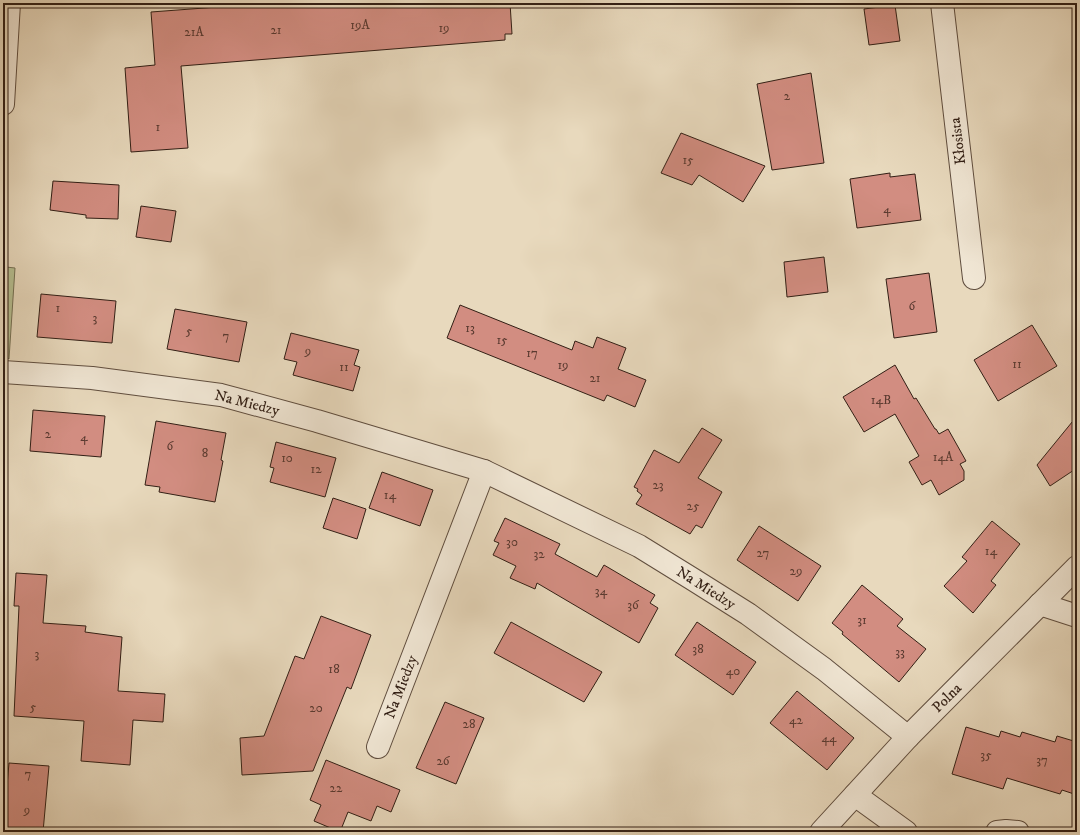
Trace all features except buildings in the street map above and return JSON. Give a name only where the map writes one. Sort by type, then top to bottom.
[{"type":"street","points":[[3,104],[9,3]]},
{"type":"street","name":"Kłosista","points":[[942,3],[974,278]]},
{"type":"street","name":"Na Miedzy","points":[[3,372],[92,378],[221,395],[318,421],[484,471],[639,546],[688,576],[748,614],[824,669],[908,738]]},
{"type":"street","name":"Na Miedzy","points":[[378,747],[484,471]]},
{"type":"street","name":"Polna","points":[[821,832],[908,738],[1077,567]]},
{"type":"street","points":[[1040,604],[1077,616]]},
{"type":"street","points":[[855,795],[906,832]]},
{"type":"street","points":[[997,832],[1018,832]]},
{"type":"green space","points":[[6,267],[15,268],[9,359],[3,354],[3,278]]}]
